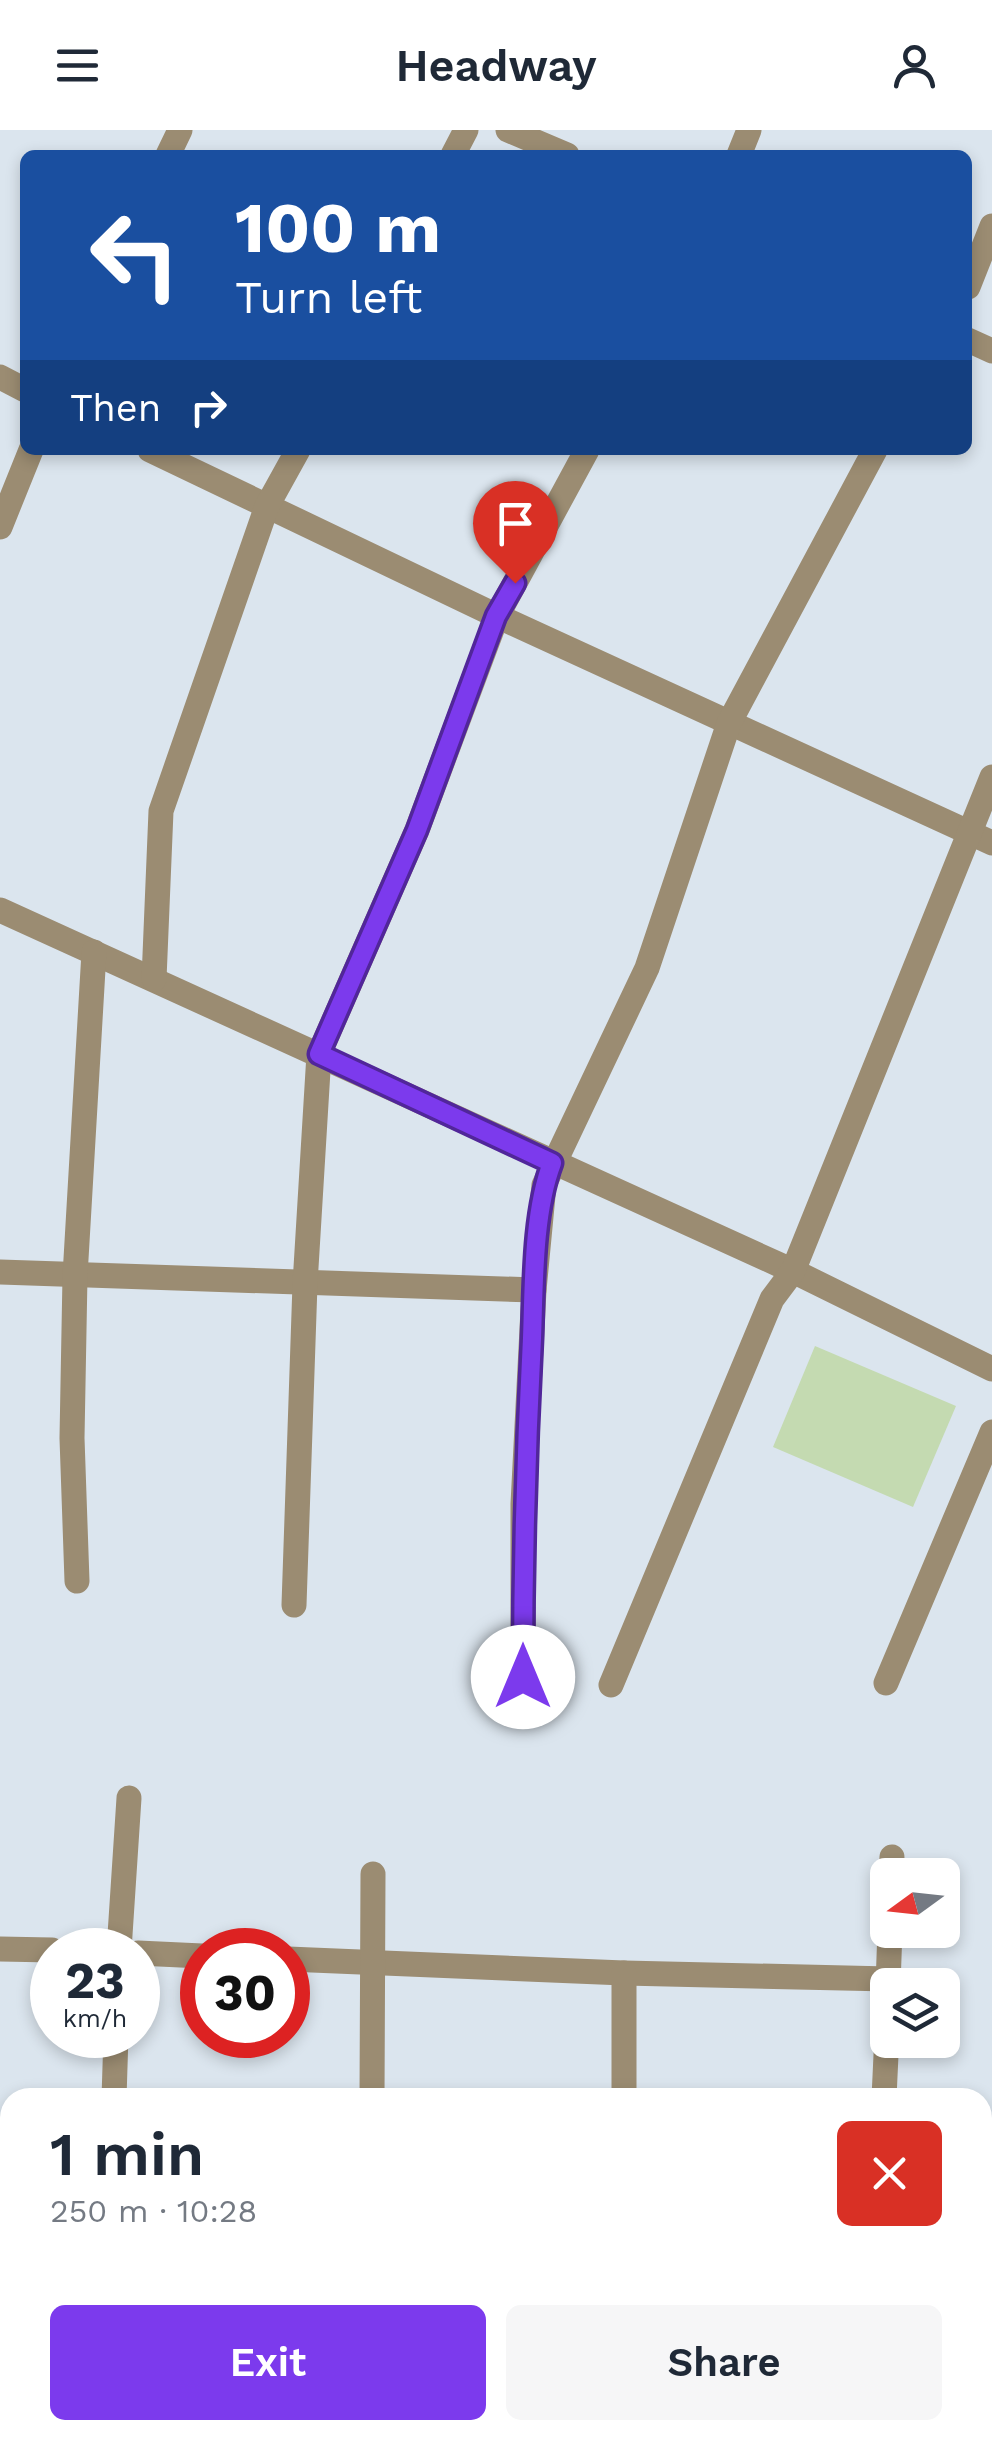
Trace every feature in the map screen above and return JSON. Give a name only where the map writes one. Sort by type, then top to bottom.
[{"type":"street","points":[[508,130],[554,150]]},
{"type":"street","points":[[972,278],[992,226]]},
{"type":"street","points":[[0,528],[29,455]]},
{"type":"street","points":[[160,455],[496,616],[992,844]]},
{"type":"street","points":[[154,979],[162,810],[267,506],[295,455]]},
{"type":"street","points":[[294,1605],[305,1284],[319,1054],[417,830],[496,616],[584,455]]},
{"type":"street","points":[[523,1677],[523,1504],[534,1290],[544,1184],[646,968],[730,723],[872,455]]},
{"type":"street","points":[[611,1685],[772,1299],[794,1271],[992,778]]},
{"type":"street","points":[[0,910],[794,1271],[992,1369]]},
{"type":"street","points":[[77,1581],[72,1438],[74,1276],[94,952]]},
{"type":"street","points":[[0,1272],[534,1290]]},
{"type":"street","points":[[886,1682],[992,1432]]},
{"type":"street","points":[[120,1928],[129,1798]]},
{"type":"street","points":[[372,2088],[373,1874]]},
{"type":"street","points":[[0,1949],[30,1950]]},
{"type":"street","points":[[310,1960],[870,1981]]},
{"type":"street","points":[[624,1974],[624,2088]]},
{"type":"street","points":[[114,2088],[115,2058]]},
{"type":"street","points":[[884,2088],[886,2058]]},
{"type":"green space","points":[[815,1346],[956,1406],[913,1507],[773,1447]]},
{"type":"route","points":[[515,583],[496,616],[417,830],[319,1054],[552,1163],[544,1184],[534,1290],[523,1504],[523,1677]]}]
